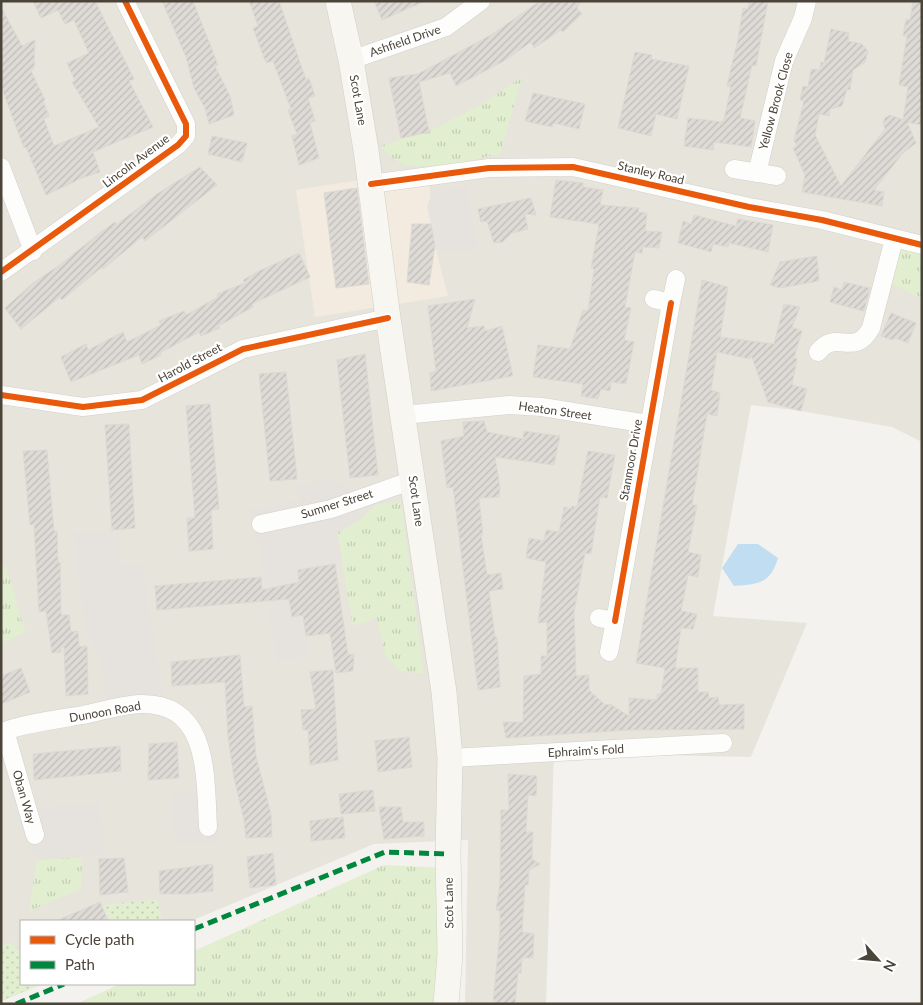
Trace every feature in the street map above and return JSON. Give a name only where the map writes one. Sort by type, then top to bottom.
[{"type":"main road","name":"Scot Lane","points":[[338,1],[351,60],[371,184],[388,318],[444,692],[450,758],[448,854],[450,955],[446,1004]]},
{"type":"street","name":"Lincoln Avenue","points":[[1,272],[33,251],[178,145],[186,136],[186,124],[124,1]]},
{"type":"street","name":"Ashfield Drive","points":[[351,60],[446,26],[481,1]]},
{"type":"street","name":"Yellow Brook Close","points":[[757,173],[784,61],[803,18],[807,1]]},
{"type":"street","points":[[1,167],[33,251]]},
{"type":"street","name":"Stanley Road","points":[[371,184],[489,168],[573,167],[749,206],[822,220],[922,245]]},
{"type":"street","points":[[734,169],[777,176]]},
{"type":"street","points":[[818,352],[824,343],[832,341],[851,344],[859,342],[866,336],[871,328],[894,239]]},
{"type":"street","name":"Stanmoor Drive","points":[[609,652],[607,620],[648,424],[663,301],[676,279]]},
{"type":"street","name":"Harold Street","points":[[1,395],[83,407],[142,400],[243,350],[388,318]]},
{"type":"street","name":"Heaton Street","points":[[403,415],[509,405],[542,407],[648,424]]},
{"type":"street","name":"Sumner Street","points":[[261,524],[331,509],[413,480]]},
{"type":"street","name":"Dunoon Road","points":[[3,732],[132,705],[157,705],[177,712],[195,732],[203,754],[208,827]]},
{"type":"street","name":"Oban Way","points":[[3,732],[35,835]]},
{"type":"street","name":"Ephraim's Fold","points":[[450,758],[723,743]]},
{"type":"shaded area","points":[[1,1],[922,1],[922,442],[892,427],[801,411],[751,405],[713,616],[807,623],[751,757],[554,753],[546,1004],[465,1004],[468,840],[374,844],[193,920],[20,920],[20,985],[41,985],[1,1001]]},
{"type":"shaded area","points":[[428,169],[435,246],[448,296],[315,317],[296,190]]},
{"type":"shaded area","points":[[466,186],[479,250],[442,251],[435,242],[427,206],[434,189]]},
{"type":"shaded area","points":[[332,479],[350,487],[360,520],[337,533],[342,559],[335,564],[298,570],[299,582],[287,585],[292,616],[303,615],[309,656],[276,662],[260,549],[247,510],[300,500],[295,485]]},
{"type":"shaded area","points":[[118,532],[121,564],[142,562],[163,694],[107,703],[101,662],[85,631],[73,534]]},
{"type":"shaded area","points":[[214,790],[219,842],[176,845],[171,794]]},
{"type":"shaded area","points":[[101,802],[105,855],[37,860],[16,813],[29,809]]},
{"type":"green space","points":[[522,77],[500,154],[445,165],[423,167],[398,162],[380,146],[428,132],[482,104]]},
{"type":"green space","points":[[894,239],[922,245],[922,299],[884,280]]},
{"type":"green space","points":[[401,501],[424,674],[400,671],[385,655],[377,618],[353,626],[337,532],[360,520],[375,505]]},
{"type":"green space","points":[[6,566],[25,632],[1,644],[1,567]]},
{"type":"green space","points":[[82,857],[81,889],[29,911],[37,860]]},
{"type":"green space","points":[[384,865],[448,868],[441,1004],[76,1004],[118,985],[195,985],[195,951]]},
{"type":"green space","points":[[157,899],[162,920],[110,920],[103,905]]},
{"type":"green space","points":[[10,943],[20,950],[20,985],[41,985],[1,1001],[1,945]]},
{"type":"water","points":[[738,544],[758,544],[778,558],[775,567],[767,578],[757,583],[734,586],[722,568]]},
{"type":"building","points":[[33,1],[95,1],[134,79],[129,81],[153,127],[93,152],[100,172],[76,180],[46,195],[26,147],[24,148],[1,86],[1,7],[22,46],[35,40],[34,68],[31,71],[45,100],[43,101],[49,116],[44,119],[54,146],[99,127],[72,82],[75,81],[67,63],[89,53],[74,20],[65,24],[58,10],[41,18]]},
{"type":"building","points":[[162,1],[193,1],[218,65],[215,66],[230,96],[234,115],[209,124],[205,108],[194,88],[186,57]]},
{"type":"building","points":[[249,1],[279,1],[306,80],[309,78],[315,96],[308,98],[315,121],[310,123],[319,158],[299,165],[292,136],[297,134],[288,110],[291,109],[273,61],[266,63],[253,28],[258,26]]},
{"type":"building","points":[[374,1],[425,1],[382,20]]},
{"type":"building","points":[[540,1],[581,1],[577,8],[582,14],[563,32],[561,30],[534,48],[531,42],[504,61],[456,86],[450,73],[419,82],[429,132],[401,138],[389,78],[418,74],[491,35]]},
{"type":"building","points":[[749,1],[768,1],[756,66],[752,65],[740,118],[755,121],[751,147],[714,142],[713,150],[684,146],[688,118],[722,122],[724,119],[731,87],[727,86],[743,8],[748,9]]},
{"type":"building","points":[[913,1],[922,1],[922,125],[907,122],[916,143],[902,154],[874,190],[884,192],[882,206],[802,192],[805,175],[793,148],[797,146],[794,140],[804,101],[800,100],[803,86],[808,87],[811,69],[820,70],[821,62],[824,63],[831,29],[849,33],[848,41],[862,44],[868,51],[865,62],[853,70],[850,90],[847,89],[842,106],[830,109],[829,116],[819,114],[815,135],[841,186],[885,129],[883,123],[885,118],[890,115],[903,120],[908,87],[899,85],[907,36],[903,36],[906,19],[910,20]]},
{"type":"building","points":[[635,52],[652,55],[651,59],[689,66],[677,119],[656,114],[651,136],[618,128]]},
{"type":"building","points":[[533,93],[585,104],[579,129],[554,123],[552,127],[525,121]]},
{"type":"building","points":[[212,136],[247,143],[242,162],[208,154]]},
{"type":"building","points":[[200,167],[217,185],[145,241],[142,237],[62,300],[60,297],[21,329],[5,308],[33,283],[61,264],[101,232],[115,222],[117,224],[157,194]]},
{"type":"building","points":[[556,180],[583,183],[583,187],[603,190],[600,205],[639,208],[638,212],[647,213],[645,231],[662,232],[659,248],[643,247],[642,253],[635,252],[625,307],[631,308],[624,340],[634,342],[626,384],[611,382],[610,391],[601,389],[598,399],[581,396],[583,384],[533,377],[538,345],[570,349],[583,310],[588,311],[594,269],[591,268],[599,224],[550,217]]},
{"type":"building","points":[[357,188],[369,284],[336,288],[324,193]]},
{"type":"building","points":[[531,198],[536,215],[525,214],[528,229],[512,233],[503,242],[494,243],[487,221],[481,222],[478,209]]},
{"type":"building","points":[[694,215],[736,226],[738,219],[773,225],[768,252],[729,243],[728,247],[713,244],[711,252],[678,243],[683,221],[691,224]]},
{"type":"building","points":[[412,224],[431,224],[435,246],[429,285],[407,282]]},
{"type":"building","points":[[299,253],[310,277],[252,304],[253,307],[218,326],[220,328],[201,336],[199,332],[142,364],[139,355],[71,382],[61,357],[86,344],[88,350],[123,332],[127,342],[161,325],[159,321],[184,311],[186,315],[218,297],[217,294],[245,283],[243,280],[259,271]]},
{"type":"building","points":[[817,256],[819,281],[780,288],[770,285],[780,262]]},
{"type":"building","points":[[702,280],[728,287],[720,337],[774,344],[784,304],[800,307],[792,327],[802,331],[794,358],[797,359],[792,385],[807,389],[801,411],[768,402],[751,355],[750,359],[717,352],[711,390],[720,393],[717,416],[707,414],[692,505],[697,505],[688,552],[701,555],[698,577],[688,575],[681,611],[697,614],[693,629],[681,628],[675,668],[698,668],[698,692],[708,692],[709,698],[718,697],[719,705],[744,704],[744,729],[629,730],[506,738],[503,722],[523,722],[524,676],[541,674],[541,656],[547,656],[547,622],[538,623],[546,562],[526,558],[529,538],[544,541],[546,530],[559,532],[564,507],[571,509],[572,506],[577,507],[588,451],[615,455],[607,498],[600,497],[591,554],[585,553],[574,612],[576,676],[589,675],[589,690],[605,705],[610,704],[629,716],[629,698],[657,700],[657,694],[661,694],[665,668],[636,663]]},
{"type":"building","points":[[844,282],[870,288],[864,311],[830,302],[834,287],[842,290]]},
{"type":"building","points":[[475,299],[467,328],[484,326],[485,331],[502,326],[513,376],[431,391],[430,373],[436,371],[428,306]]},
{"type":"building","points":[[891,313],[916,323],[908,343],[895,338],[892,340],[881,336]]},
{"type":"building","points":[[365,354],[378,475],[350,478],[337,360]]},
{"type":"building","points":[[286,372],[297,479],[270,481],[259,374]]},
{"type":"building","points":[[210,404],[219,509],[211,510],[213,549],[189,551],[187,518],[195,518],[186,406]]},
{"type":"building","points":[[484,421],[487,432],[523,439],[524,431],[560,436],[554,465],[495,457],[500,488],[499,497],[479,498],[483,535],[481,535],[487,575],[501,573],[503,589],[489,591],[495,637],[497,637],[500,687],[478,690],[453,487],[447,488],[441,441],[464,436],[463,422]]},
{"type":"building","points":[[129,424],[135,528],[112,530],[105,425]]},
{"type":"building","points":[[47,450],[54,531],[57,531],[58,563],[60,562],[61,615],[69,615],[71,632],[78,631],[79,647],[87,646],[88,694],[66,696],[64,647],[61,647],[61,652],[52,653],[46,611],[39,612],[34,525],[30,525],[23,451]]},
{"type":"building","points":[[335,564],[348,655],[354,654],[353,671],[336,673],[330,633],[306,636],[303,615],[292,617],[289,599],[157,610],[155,586],[261,577],[262,590],[299,582],[298,570]]},
{"type":"building","points":[[240,655],[244,707],[252,706],[256,756],[271,814],[272,837],[246,838],[228,737],[225,682],[172,686],[171,662]]},
{"type":"building","points":[[21,668],[30,692],[1,704],[1,676]]},
{"type":"building","points":[[333,670],[338,760],[310,765],[308,730],[303,730],[301,710],[316,709],[310,672]]},
{"type":"building","points":[[409,737],[412,767],[378,772],[375,741]]},
{"type":"building","points":[[177,742],[179,778],[148,780],[149,744]]},
{"type":"building","points":[[120,746],[121,771],[34,780],[33,754]]},
{"type":"building","points":[[508,774],[537,776],[536,796],[528,795],[526,832],[533,832],[532,859],[540,864],[529,870],[528,885],[525,885],[522,932],[534,934],[533,958],[522,958],[521,973],[518,973],[515,1004],[493,1004],[500,931],[500,911],[496,910],[500,884],[501,810],[509,810]]},
{"type":"building","points":[[373,790],[375,811],[341,814],[339,794]]},
{"type":"building","points":[[379,807],[401,807],[403,822],[424,822],[424,836],[384,839]]},
{"type":"building","points":[[343,817],[345,838],[311,841],[310,821]]},
{"type":"building","points":[[273,853],[276,885],[250,888],[247,857]]},
{"type":"building","points":[[124,858],[128,892],[100,895],[99,859]]},
{"type":"building","points":[[213,864],[213,891],[160,894],[159,871]]},
{"type":"building","points":[[100,902],[108,920],[58,920]]},
{"type":"marked path","points":[[195,929],[385,852],[448,854]]},
{"type":"marked path","points":[[16,1004],[62,985]]},
{"type":"cycle path","points":[[1,272],[178,145],[186,136],[186,124],[125,1]]},
{"type":"cycle path","points":[[371,184],[489,168],[573,167],[749,207],[822,220],[922,245]]},
{"type":"cycle path","points":[[615,621],[671,303]]},
{"type":"cycle path","points":[[1,395],[83,407],[142,400],[243,349],[388,318]]}]
